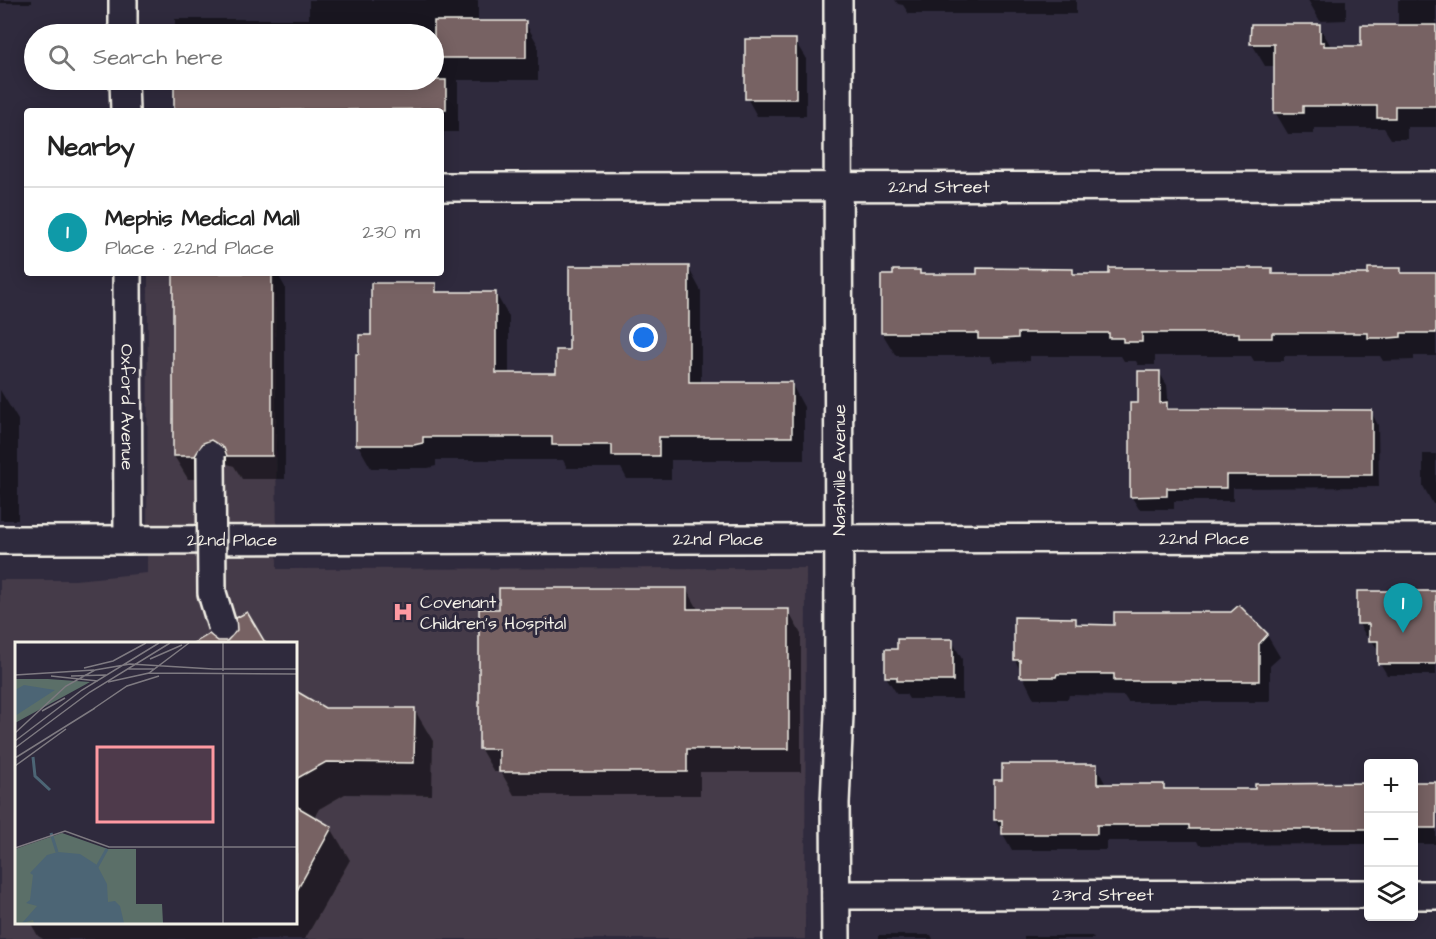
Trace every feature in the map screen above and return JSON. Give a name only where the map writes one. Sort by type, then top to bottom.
[{"type":"street","points":[[123,0],[123,24]]},
{"type":"street","name":"Nashville Avenue","points":[[836,939],[839,539],[838,0]]},
{"type":"street","points":[[124,90],[125,108]]},
{"type":"street","name":"22nd Street","points":[[444,188],[1436,186]]},
{"type":"street","name":"Oxford Avenue","points":[[127,276],[129,540]]},
{"type":"street","points":[[211,456],[212,593],[222,626]]},
{"type":"street","name":"22nd Place","points":[[0,540],[1436,538]]},
{"type":"street","name":"23rd Street","points":[[836,896],[1364,894]]},
{"type":"street","points":[[1418,895],[1436,895]]},
{"type":"shaded area","name":"Covenant Children’s Hospital","points":[[148,276],[275,276],[277,569],[806,568],[805,939],[0,939],[0,580],[75,580],[147,573]]},
{"type":"building","points":[[434,21],[526,21],[526,58],[444,58],[444,24],[434,24]]},
{"type":"building","points":[[1251,24],[1320,24],[1320,42],[1324,42],[1324,46],[1361,46],[1361,25],[1436,25],[1436,106],[1395,106],[1395,118],[1377,118],[1377,106],[1303,106],[1303,113],[1274,113],[1274,44],[1250,44]]},
{"type":"building","points":[[745,39],[796,39],[796,99],[745,99]]},
{"type":"building","points":[[444,80],[446,80],[446,109],[174,108],[174,90],[444,90]]},
{"type":"building","points":[[569,266],[689,266],[689,382],[792,382],[792,437],[659,437],[659,456],[612,456],[612,445],[552,445],[552,437],[423,437],[423,443],[414,445],[356,445],[356,354],[359,354],[359,335],[371,335],[371,283],[436,283],[436,292],[496,292],[496,373],[556,373],[556,350],[569,350]]},
{"type":"building","points":[[977,268],[1073,269],[1073,274],[1109,274],[1109,268],[1272,268],[1272,274],[1368,274],[1368,268],[1401,268],[1401,273],[1436,273],[1436,333],[1401,333],[1401,337],[1368,338],[1368,333],[1272,333],[1272,338],[1239,338],[1239,333],[1142,333],[1142,342],[1123,342],[1123,338],[1109,338],[1109,333],[1018,333],[1018,338],[978,339],[978,333],[881,333],[881,275],[893,275],[893,270],[920,270],[920,274],[977,274]]},
{"type":"building","points":[[173,276],[272,276],[272,456],[227,456],[224,448],[211,440],[203,443],[195,456],[173,456]]},
{"type":"building","points":[[1138,371],[1160,371],[1160,403],[1167,402],[1167,409],[1372,410],[1372,475],[1226,475],[1226,488],[1167,488],[1167,496],[1130,497],[1130,403],[1138,403]]},
{"type":"building","points":[[499,588],[687,588],[687,609],[789,609],[789,749],[687,749],[687,772],[499,772],[499,749],[479,749],[479,609],[499,609]]},
{"type":"building","points":[[1357,591],[1436,591],[1436,664],[1378,664],[1378,641],[1369,641],[1369,624],[1357,624]]},
{"type":"building","points":[[1239,605],[1268,634],[1259,644],[1259,681],[1114,681],[1114,674],[1057,674],[1056,677],[1020,677],[1020,660],[1014,660],[1014,617],[1076,618],[1076,624],[1114,625],[1114,612],[1231,612]]},
{"type":"building","points":[[247,612],[265,642],[195,642],[209,634],[218,641],[227,641],[237,630],[236,618]]},
{"type":"building","points":[[897,639],[953,639],[953,681],[897,681],[897,677],[885,677],[885,649],[897,649]]},
{"type":"building","points":[[297,692],[325,708],[415,708],[414,763],[326,762],[297,778]]},
{"type":"building","points":[[1002,764],[1097,764],[1097,784],[1164,784],[1164,789],[1255,789],[1255,784],[1364,783],[1364,829],[1189,829],[1189,825],[1097,825],[1097,834],[1002,834],[1002,820],[994,820],[994,780],[1002,780]]},
{"type":"building","points":[[1418,782],[1436,782],[1436,828],[1418,828]]},
{"type":"building","points":[[297,807],[332,827],[297,890]]},
{"type":"place","name":"Covenant Children’s Hospital","points":[[403,612]]},
{"type":"place","name":"Mephis Medical Mall","points":[[1403,633]]}]
